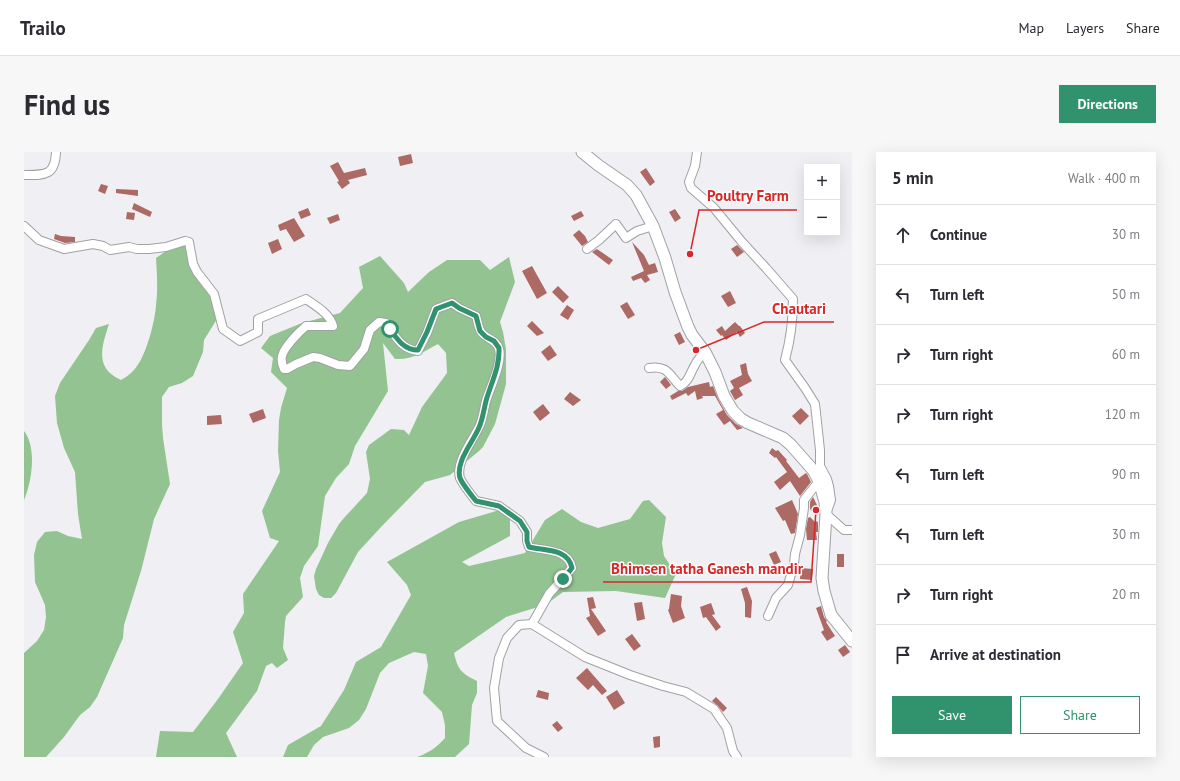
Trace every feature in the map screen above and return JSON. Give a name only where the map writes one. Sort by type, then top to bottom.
[{"type":"main road","points":[[582,152],[627,185],[636,195],[653,226],[688,327],[705,352],[715,372],[724,396],[733,411],[741,419],[748,423],[784,438],[814,470],[819,480],[825,502],[826,514],[822,578],[824,591],[831,615],[852,641]]},
{"type":"street","points":[[24,175],[43,175],[48,173],[54,166],[56,152]]},
{"type":"street","points":[[697,152],[695,166],[689,182],[691,188],[714,208],[742,242],[793,298],[792,330],[785,360],[806,388],[815,404],[820,450],[820,466],[827,479],[831,500],[826,514],[844,530],[852,530]]},
{"type":"street","points":[[587,248],[599,240],[616,224],[626,238],[637,231],[653,226]]},
{"type":"street","points":[[24,226],[39,240],[64,249],[93,244],[103,246],[110,250],[129,247],[149,249],[166,247],[185,241],[189,242],[193,264],[197,272],[214,294],[223,329],[240,341],[258,332],[258,319],[306,299],[325,314],[332,322],[333,326],[306,326],[284,350],[281,361],[284,369],[313,357],[320,358],[338,366],[350,366],[364,349],[370,330],[379,322],[386,324],[401,344],[408,348],[418,350],[436,309],[452,303],[476,316],[480,331],[486,337],[494,341],[499,348],[499,353],[496,373],[486,401],[480,425],[463,456],[460,466],[460,478],[476,501],[499,506],[520,521],[527,532],[529,547],[560,552],[572,565],[572,568],[549,594],[532,624]]},
{"type":"street","points":[[649,368],[660,368],[666,370],[680,386],[682,386],[689,379],[695,363],[705,352]]},
{"type":"street","points":[[768,616],[776,598],[788,585],[800,535],[804,500],[819,480]]},
{"type":"street","points":[[544,757],[526,748],[497,721],[494,688],[499,658],[507,638],[519,625],[532,624],[585,657],[630,675],[686,692],[714,709],[727,728],[736,757]]},
{"type":"green space","points":[[180,245],[187,247],[212,294],[217,319],[204,340],[203,352],[193,376],[182,383],[169,387],[162,397],[163,438],[170,484],[154,519],[141,571],[124,625],[123,638],[97,697],[90,707],[80,715],[64,737],[46,757],[24,757],[24,653],[37,641],[44,630],[46,617],[45,605],[35,582],[34,555],[37,542],[45,532],[57,531],[68,536],[82,539],[78,514],[75,472],[64,448],[57,423],[55,396],[60,383],[96,328],[109,324],[103,343],[102,356],[103,362],[110,373],[121,380],[136,368],[145,351],[154,321],[157,293],[156,258],[169,249]]},
{"type":"green space","points":[[380,256],[404,283],[408,292],[429,272],[447,260],[480,260],[490,270],[509,257],[515,282],[500,322],[506,349],[506,384],[495,424],[483,447],[479,451],[450,475],[425,482],[381,527],[358,552],[336,593],[331,598],[324,598],[319,595],[316,589],[314,576],[328,543],[339,524],[367,493],[370,479],[366,452],[369,445],[391,429],[404,430],[409,435],[422,407],[447,373],[446,353],[438,344],[413,357],[395,359],[383,343],[388,391],[355,446],[349,464],[336,478],[325,496],[318,546],[304,566],[300,578],[303,597],[286,616],[283,648],[288,660],[277,668],[272,663],[266,666],[257,691],[226,733],[237,757],[156,757],[160,731],[193,732],[243,663],[233,632],[244,613],[243,594],[279,541],[270,538],[262,511],[280,472],[278,451],[279,420],[287,388],[271,372],[273,358],[261,348],[270,336],[302,323],[340,313],[363,288],[359,267]]},
{"type":"green space","points":[[24,431],[31,446],[32,465],[29,484],[24,500]]},
{"type":"green space","points":[[649,500],[666,517],[662,543],[664,556],[676,574],[665,598],[616,591],[563,592],[548,603],[506,617],[454,653],[461,670],[467,676],[477,681],[477,693],[472,705],[469,744],[455,757],[417,757],[425,754],[445,738],[445,725],[442,712],[423,693],[428,666],[426,654],[414,652],[389,663],[380,673],[366,709],[359,720],[349,728],[323,737],[314,745],[307,757],[283,757],[288,745],[321,726],[344,690],[356,662],[381,647],[411,595],[407,585],[387,562],[459,522],[510,507],[510,536],[462,562],[469,566],[525,553],[545,520],[562,509],[581,522],[598,528],[630,519],[643,501]]},
{"type":"building","points":[[411,154],[413,163],[400,166],[398,157]]},
{"type":"building","points":[[338,162],[344,173],[365,168],[367,175],[348,180],[350,183],[342,189],[330,166]]},
{"type":"building","points":[[646,168],[655,182],[650,186],[640,172]]},
{"type":"building","points":[[101,184],[108,186],[105,194],[98,191]]},
{"type":"building","points":[[116,189],[138,190],[138,196],[116,193]]},
{"type":"building","points":[[134,203],[152,212],[150,217],[132,209]]},
{"type":"building","points":[[308,208],[311,215],[301,219],[298,212]]},
{"type":"building","points":[[675,209],[681,218],[675,222],[669,212]]},
{"type":"building","points":[[581,211],[584,216],[574,221],[571,216]]},
{"type":"building","points":[[127,212],[135,213],[134,220],[126,219]]},
{"type":"building","points":[[338,214],[340,220],[330,224],[327,218]]},
{"type":"building","points":[[294,218],[305,236],[294,242],[286,229],[280,231],[278,225]]},
{"type":"building","points":[[579,230],[588,242],[582,246],[573,235]]},
{"type":"building","points":[[55,234],[75,237],[75,242],[65,243],[54,239]]},
{"type":"building","points":[[278,239],[282,249],[272,254],[268,243]]},
{"type":"building","points":[[632,242],[644,255],[649,265],[655,263],[658,272],[647,275],[650,280],[645,283],[641,278],[633,281],[631,277],[644,271]]},
{"type":"building","points":[[737,245],[744,252],[737,257],[731,249]]},
{"type":"building","points":[[597,249],[613,260],[609,265],[592,252]]},
{"type":"building","points":[[532,266],[547,293],[537,299],[522,271]]},
{"type":"building","points":[[558,286],[569,297],[563,303],[552,292]]},
{"type":"building","points":[[730,291],[736,303],[728,307],[721,296]]},
{"type":"building","points":[[627,302],[635,315],[628,319],[620,306]]},
{"type":"building","points":[[567,305],[574,310],[568,320],[560,315]]},
{"type":"building","points":[[532,321],[544,333],[537,336],[527,326]]},
{"type":"building","points":[[735,322],[745,333],[740,337],[737,332],[726,340],[716,330],[722,326],[725,331]]},
{"type":"building","points":[[680,332],[685,342],[679,345],[674,335]]},
{"type":"building","points":[[550,345],[557,355],[548,361],[541,352]]},
{"type":"building","points":[[746,363],[748,374],[752,381],[739,388],[743,395],[735,400],[730,391],[734,388],[730,381],[742,375],[740,365]]},
{"type":"building","points":[[665,377],[671,385],[666,389],[660,382]]},
{"type":"building","points":[[709,382],[710,387],[713,386],[727,415],[736,424],[743,428],[737,430],[730,421],[724,425],[716,414],[723,410],[715,396],[702,396],[703,398],[697,400],[695,391],[688,396],[686,393],[672,400],[670,396],[688,387]]},
{"type":"building","points":[[570,392],[581,400],[573,406],[564,399]]},
{"type":"building","points":[[543,404],[550,413],[540,421],[533,412]]},
{"type":"building","points":[[801,408],[809,416],[800,425],[792,416]]},
{"type":"building","points":[[263,409],[266,418],[253,423],[249,414]]},
{"type":"building","points":[[221,415],[222,424],[207,425],[207,416]]},
{"type":"building","points":[[772,448],[776,451],[778,450],[787,460],[786,461],[799,478],[806,473],[807,474],[811,482],[800,496],[790,481],[780,490],[774,482],[787,472],[776,457],[775,458],[769,453]]},
{"type":"building","points":[[813,497],[818,507],[811,511],[810,502]]},
{"type":"building","points":[[792,500],[798,514],[795,533],[791,534],[785,520],[783,521],[775,508]]},
{"type":"building","points":[[810,517],[818,523],[818,532],[816,532],[817,540],[807,540],[806,529],[808,518]]},
{"type":"building","points":[[776,551],[781,562],[774,565],[769,554]]},
{"type":"building","points":[[837,554],[844,554],[844,567],[837,567]]},
{"type":"building","points":[[801,568],[813,569],[812,580],[800,579]]},
{"type":"building","points":[[747,587],[752,601],[751,618],[745,617],[745,603],[741,589]]},
{"type":"building","points":[[671,594],[682,596],[681,606],[685,618],[673,623],[668,610]]},
{"type":"building","points":[[593,597],[596,608],[591,609],[606,631],[598,636],[586,618],[590,616],[587,598]]},
{"type":"building","points":[[642,602],[645,619],[637,621],[634,603]]},
{"type":"building","points":[[711,603],[715,614],[712,615],[721,627],[716,631],[706,617],[703,618],[700,607]]},
{"type":"building","points":[[821,606],[824,617],[827,621],[826,622],[835,636],[827,641],[821,632],[824,630],[816,608]]},
{"type":"building","points":[[632,634],[641,646],[634,651],[625,639]]},
{"type":"building","points":[[845,645],[850,652],[843,657],[838,650]]},
{"type":"building","points":[[587,668],[607,691],[602,695],[593,685],[588,690],[576,678]]},
{"type":"building","points":[[538,690],[549,693],[548,700],[536,697]]},
{"type":"building","points":[[617,690],[625,703],[614,710],[606,697]]},
{"type":"building","points":[[716,697],[727,708],[723,712],[712,701]]},
{"type":"building","points":[[557,721],[563,728],[558,732],[552,725]]},
{"type":"building","points":[[660,736],[660,747],[654,748],[653,737]]},
{"type":"place","name":"Poultry Farm","points":[[690,254]]},
{"type":"place","name":"Chautari","points":[[696,350]]},
{"type":"place","name":"Bhimsen tatha Ganesh mandir","points":[[816,510]]},
{"type":"route","points":[[390,329],[401,344],[408,348],[418,350],[436,309],[452,303],[476,316],[480,331],[486,337],[494,341],[499,348],[496,373],[489,390],[480,425],[463,456],[460,466],[460,478],[476,501],[499,506],[520,521],[527,532],[529,547],[560,552],[567,558],[572,565],[572,568],[563,579]]}]
